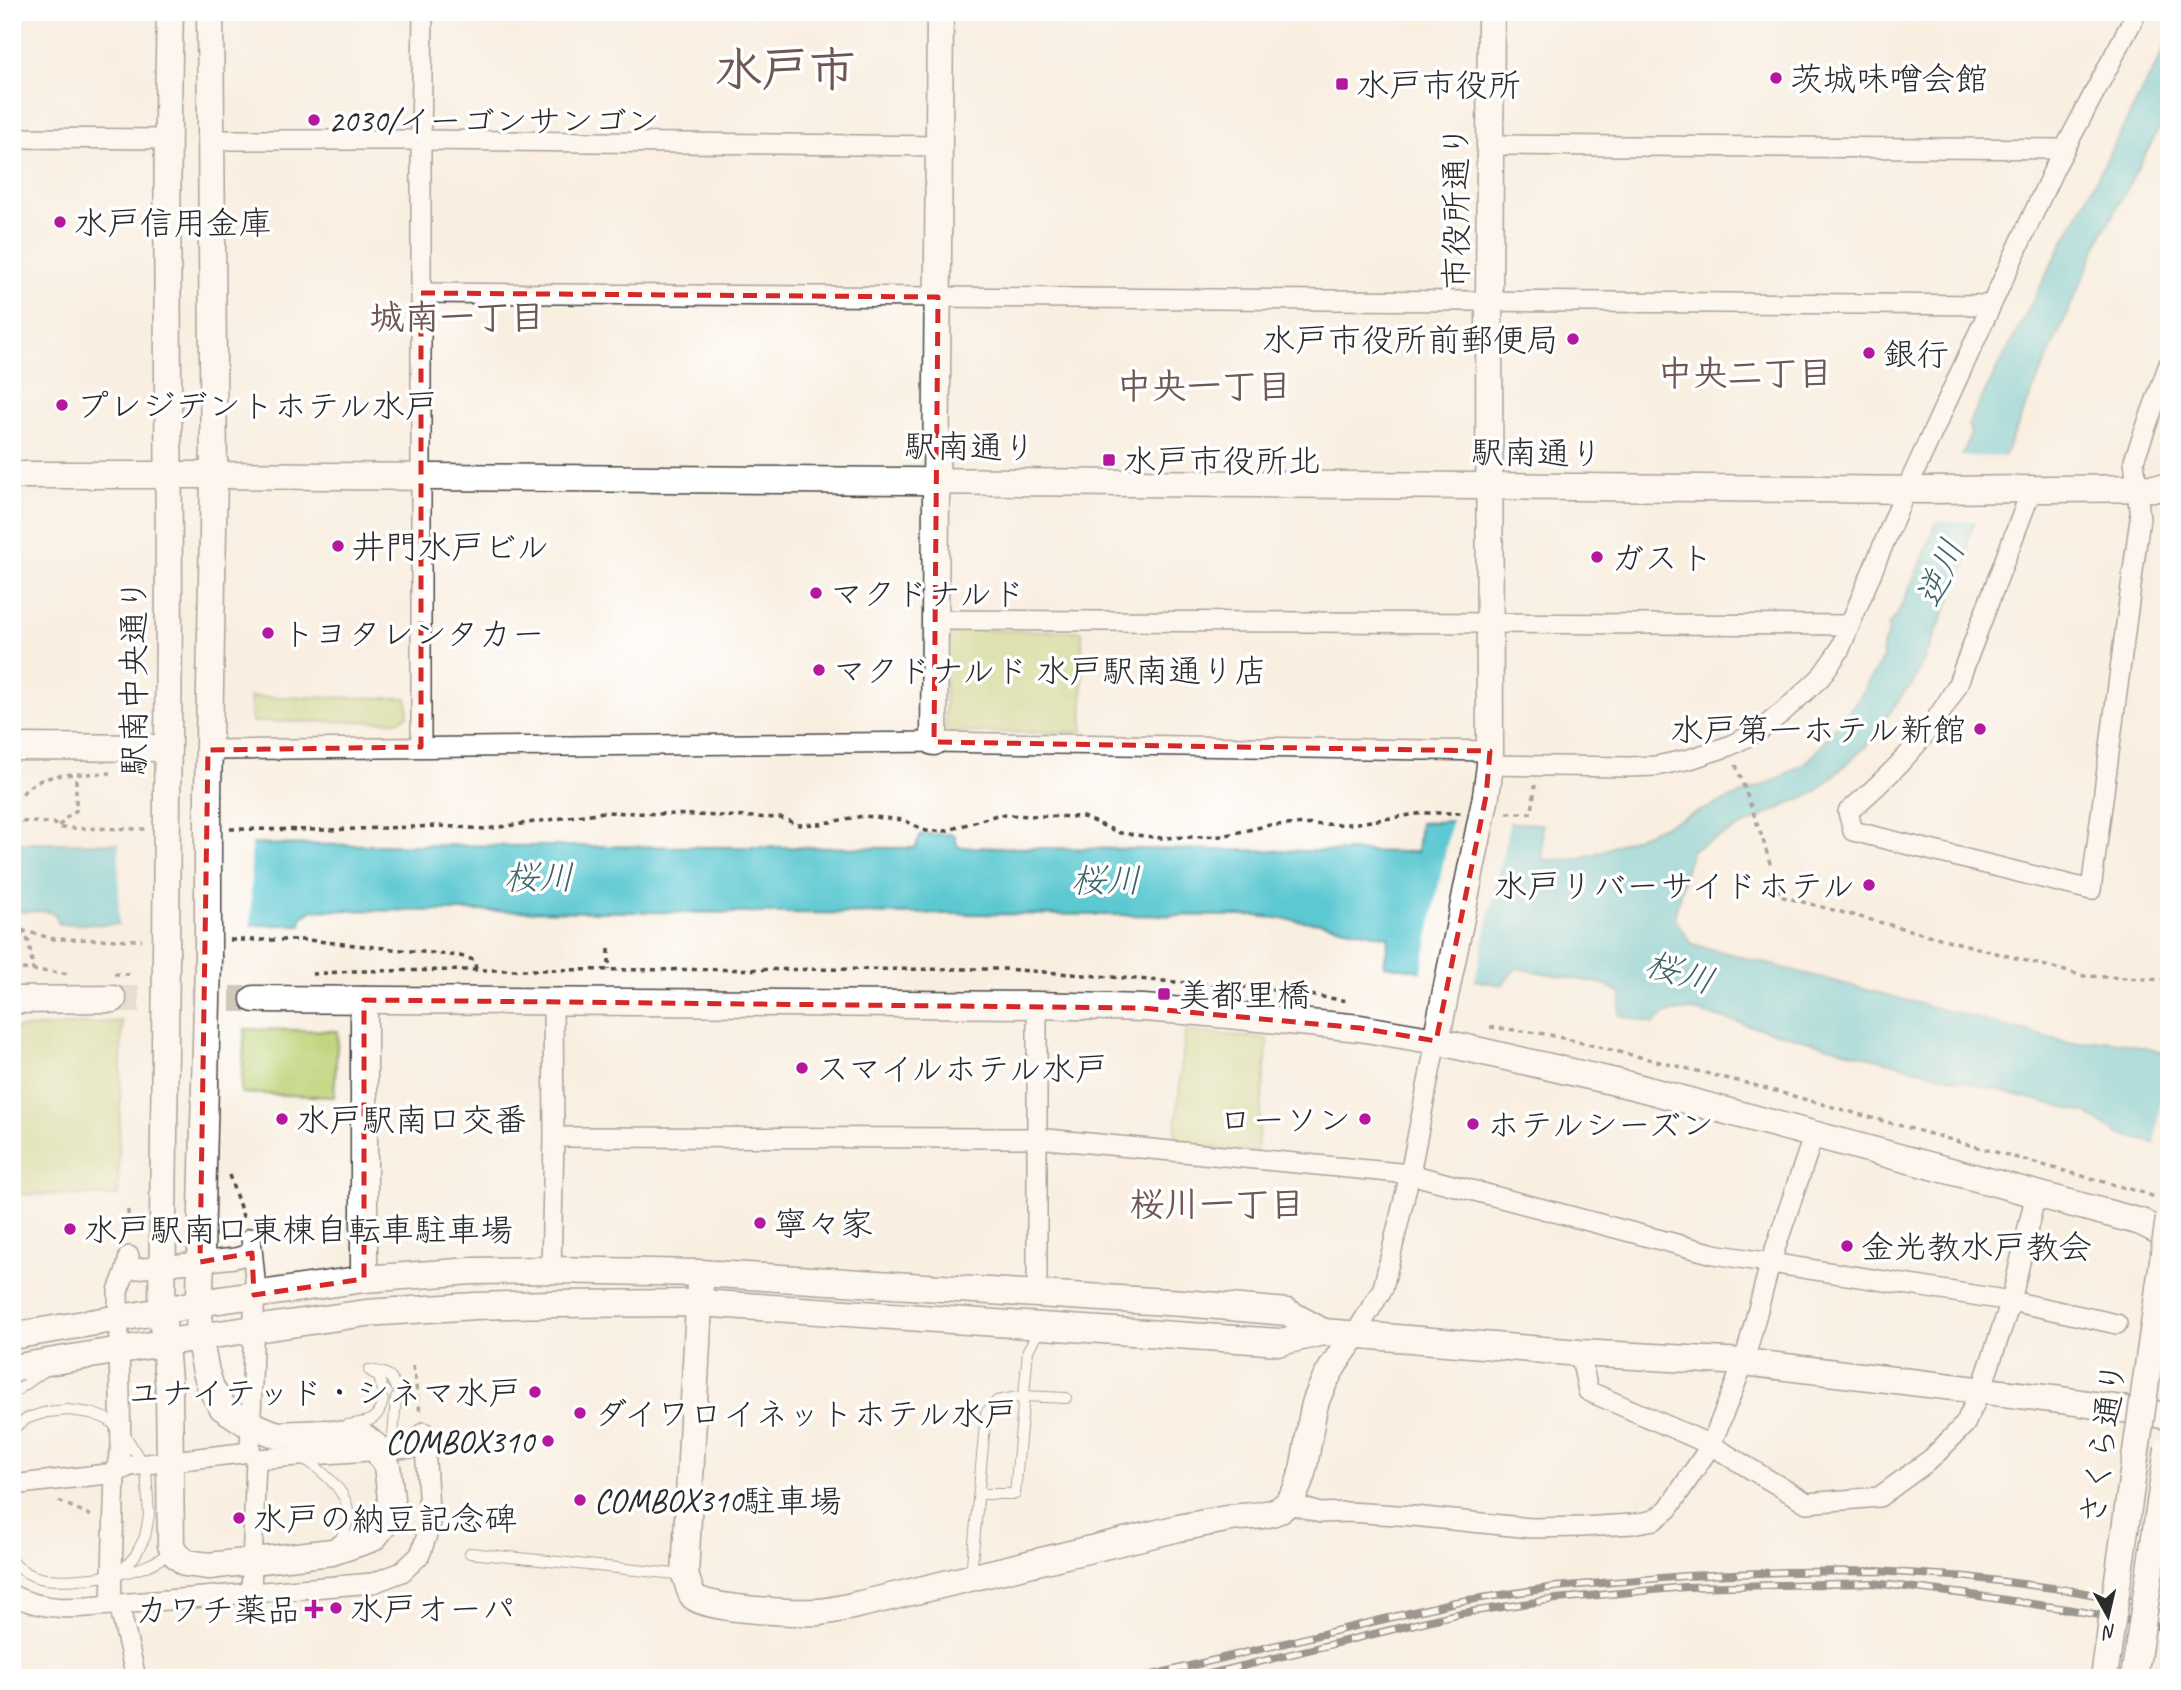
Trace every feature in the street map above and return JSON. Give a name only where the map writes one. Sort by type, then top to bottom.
[{"type":"street","name":"駅南中央通り","points":[[163,1535],[169,1392],[162,1311],[168,748],[167,139],[170,12]]},
{"type":"street","points":[[163,1535],[175,1554],[186,1563],[209,1566],[332,1552],[373,1538],[388,1515],[391,1499],[387,1465],[365,1438],[325,1433],[277,1435],[245,1422],[222,1406],[211,1388],[199,1337],[208,958],[208,750],[214,475],[211,12]]},
{"type":"street","points":[[421,747],[423,12]]},
{"type":"street","points":[[933,742],[940,12]]},
{"type":"street","name":"市役所通り","points":[[1436,1041],[1446,991],[1495,805],[1490,758],[1489,623],[1491,12]]},
{"type":"street","points":[[208,750],[933,742],[1490,758],[1628,767],[1656,766],[1690,759],[1729,746],[1759,731],[1776,718],[1820,678],[1839,651],[1916,490],[1990,305],[2063,149],[2137,12]]},
{"type":"street","points":[[12,138],[167,139]]},
{"type":"street","points":[[213,140],[939,146]]},
{"type":"street","points":[[1490,145],[2063,149]]},
{"type":"street","points":[[421,293],[1990,305]]},
{"type":"street","points":[[2169,364],[2134,460],[2138,488],[2140,518],[2091,890],[1853,831],[1848,812],[1881,784],[1914,750],[1940,716],[1957,686],[2024,490],[2138,488],[2169,488]]},
{"type":"street","name":"駅南通り","points":[[12,475],[169,474],[2024,490]]},
{"type":"street","points":[[935,620],[1850,625]]},
{"type":"street","points":[[12,747],[168,748]]},
{"type":"street","points":[[12,1000],[111,986]]},
{"type":"street","points":[[254,999],[1143,1008],[1360,1028],[1436,1041],[1633,1086],[2141,1222],[2169,1236]]},
{"type":"street","points":[[364,1000],[364,1279]]},
{"type":"street","points":[[551,1270],[553,1001]]},
{"type":"street","points":[[1037,1006],[1037,1295]]},
{"type":"street","points":[[700,1273],[685,1575],[694,1596],[704,1602],[740,1608],[820,1612],[1189,1526],[1279,1510],[1288,1503],[1300,1479],[1315,1405],[1322,1386],[1382,1288],[1410,1174],[1436,1041]]},
{"type":"street","points":[[1288,1503],[1320,1513],[1348,1512],[1531,1528],[1632,1524],[1654,1520],[1668,1509],[1711,1445],[1744,1362],[1770,1264],[1814,1134]]},
{"type":"street","points":[[554,1137],[1037,1138],[1410,1174],[1714,1254],[2011,1301],[2117,1324]]},
{"type":"street","points":[[1580,1353],[1588,1391],[1711,1445],[1807,1503],[1879,1497],[1931,1459],[1965,1424],[1981,1390],[2011,1301],[2036,1193]]},
{"type":"street","name":"さくら通り","points":[[2104,1678],[2162,1208]]},
{"type":"street","points":[[136,1678],[115,1605],[115,1473],[121,1449],[118,1291],[127,1263],[235,1258],[251,1245]]},
{"type":"street","points":[[251,1245],[255,1279],[251,1593]]},
{"type":"street","points":[[12,1336],[199,1303],[364,1279],[472,1271],[551,1270],[700,1273],[1183,1303],[1287,1312],[1323,1332]]},
{"type":"street","points":[[12,1368],[366,1313],[551,1304],[699,1303],[1281,1342],[1323,1332],[1580,1353],[1744,1362],[2169,1416]]},
{"type":"street","points":[[12,1485],[115,1473],[130,1466],[424,1439],[430,1525],[420,1555],[402,1572],[373,1583],[61,1609],[26,1602],[12,1595]]},
{"type":"street","name":"さくら通り","points":[[2134,1678],[2169,1441]]},
{"type":"lane","points":[[979,1494],[1015,1494],[1028,1350],[1042,1326]]},
{"type":"lane","points":[[12,1394],[61,1361]]},
{"type":"lane","points":[[382,1388],[379,1377],[369,1370],[384,1372],[392,1377],[395,1386]]},
{"type":"lane","points":[[971,1578],[986,1413],[997,1401],[1023,1396],[1066,1398]]},
{"type":"lane","points":[[382,1456],[393,1436],[396,1398]]},
{"type":"lane","points":[[325,1433],[374,1418],[381,1412],[383,1400]]},
{"type":"lane","points":[[12,1429],[27,1418],[68,1410],[107,1419],[124,1433],[146,1470],[149,1515],[145,1537],[135,1556],[119,1574]]},
{"type":"lane","points":[[277,1435],[334,1482],[343,1493],[347,1504],[346,1528],[332,1552]]},
{"type":"lane","points":[[12,1562],[30,1575],[68,1579],[119,1574],[157,1563],[166,1556],[163,1535],[149,1515]]},
{"type":"lane","points":[[470,1553],[685,1575]]},
{"type":"path","points":[[1738,771],[1780,896],[2084,976],[2169,981]]},
{"type":"path","points":[[12,794],[23,793],[29,786],[55,776],[111,773]]},
{"type":"path","points":[[59,826],[76,811],[76,775]]},
{"type":"path","points":[[1495,805],[1532,813],[1535,785]]},
{"type":"path","points":[[220,829],[327,830],[440,826],[486,829],[604,812],[782,818],[799,825],[863,816],[904,820],[926,831],[945,831],[997,815],[1083,817],[1120,833],[1161,838],[1222,836],[1270,825],[1352,824],[1423,813],[1464,813]]},
{"type":"path","points":[[12,821],[53,823],[62,828],[154,829]]},
{"type":"path","points":[[22,930],[29,942],[33,970]]},
{"type":"path","points":[[307,940],[460,956],[474,960],[476,970]]},
{"type":"path","points":[[609,949],[609,970]]},
{"type":"path","points":[[12,968],[83,974]]},
{"type":"path","points":[[301,975],[353,971],[1005,969],[1268,989],[1354,1002]]},
{"type":"path","points":[[111,986],[133,974]]},
{"type":"path","points":[[1484,1027],[1546,1034],[1746,1083],[2144,1193],[2162,1208]]},
{"type":"path","points":[[229,1175],[251,1245]]},
{"type":"path","points":[[127,1263],[128,1210]]},
{"type":"path","points":[[412,1366],[424,1439]]},
{"type":"path","points":[[59,1500],[105,1522]]},
{"type":"highlighted area","points":[[421,293],[938,297],[934,742],[1490,751],[1486,796],[1436,1041],[1360,1028],[1143,1008],[364,1000],[364,1279],[254,1295],[252,1253],[200,1262],[208,750],[421,747]]},
{"type":"green space","points":[[954,630],[1082,631],[1083,732],[950,733],[945,728],[946,636]]},
{"type":"green space","points":[[250,697],[407,698],[408,715],[399,721],[252,722]]},
{"type":"green space","points":[[122,1021],[118,1196],[15,1194],[12,1029]]},
{"type":"green space","points":[[245,1029],[338,1031],[334,1097],[241,1093]]},
{"type":"green space","points":[[1185,1031],[1268,1039],[1257,1152],[1174,1144]]},
{"type":"water","points":[[2169,40],[2169,110],[2100,239],[1967,540],[1970,555],[1911,688],[1906,690],[1865,747],[1817,791],[1691,850],[1674,918],[1692,944],[2070,1043],[2109,1040],[2163,1052],[2169,1056],[2169,1147],[2119,1134],[2086,1113],[1690,1010],[1666,1013],[1654,1024],[1619,1015],[1621,994],[1604,984],[1516,968],[1502,985],[1384,965],[1389,937],[1321,923],[1256,916],[313,910],[302,917],[301,925],[59,924],[55,914],[45,911],[12,912],[12,843],[915,848],[921,834],[954,834],[958,847],[1417,852],[1420,823],[1450,821],[1542,824],[1543,860],[1577,859],[1600,852],[1776,780],[1810,759],[1859,698],[1883,657],[1882,648],[1889,632],[1888,626],[1897,615],[1922,560],[1971,433],[1968,425]]},
{"type":"pier","points":[[1958,456],[2008,457],[1980,521],[1934,521]]},
{"type":"pier","points":[[1452,818],[1510,820],[1474,984],[1421,975]]},
{"type":"pier","points":[[119,840],[251,841],[251,928],[119,928]]},
{"type":"pier","points":[[2169,1052],[2169,1150],[2155,1147]]},
{"type":"tunnel","points":[[113,999],[254,999]]},
{"type":"railway","points":[[1140,1678],[1455,1602],[1555,1587],[1685,1576],[1877,1571],[1968,1577],[2068,1590],[2169,1608]]},
{"type":"railway","points":[[1193,1678],[1456,1614],[1556,1599],[1685,1587],[1873,1583],[2067,1609],[2169,1628]]},
{"type":"place","name":"茨城味噌会館","points":[[1776,78]]},
{"type":"place","name":"水戸市役所","points":[[1342,84]]},
{"type":"place","name":"2030/イーゴンサンゴン","points":[[314,120]]},
{"type":"place","name":"水戸信用金庫","points":[[60,222]]},
{"type":"place","name":"水戸市役所前郵便局","points":[[1573,339]]},
{"type":"place","name":"銀行","points":[[1869,353]]},
{"type":"place","name":"プレジデントホテル水戸","points":[[62,405]]},
{"type":"place","name":"水戸市役所北","points":[[1109,460]]},
{"type":"place","name":"井門水戸ビル","points":[[338,546]]},
{"type":"place","name":"ガスト","points":[[1597,557]]},
{"type":"place","name":"マクドナルド","points":[[816,593]]},
{"type":"place","name":"トヨタレンタカー","points":[[268,633]]},
{"type":"place","name":"マクドナルド 水戸駅南通り店","points":[[819,670]]},
{"type":"place","name":"水戸第一ホテル新館","points":[[1980,729]]},
{"type":"place","name":"水戸リバーサイドホテル","points":[[1869,885]]},
{"type":"place","name":"美都里橋","points":[[1164,994]]},
{"type":"place","name":"スマイルホテル水戸","points":[[802,1068]]},
{"type":"place","name":"水戸駅南口交番","points":[[282,1119]]},
{"type":"place","name":"ローソン","points":[[1365,1119]]},
{"type":"place","name":"ホテルシーズン","points":[[1473,1124]]},
{"type":"place","name":"寧々家","points":[[760,1223]]},
{"type":"place","name":"水戸駅南口東棟自転車駐車場","points":[[70,1229]]},
{"type":"place","name":"金光教水戸教会","points":[[1847,1246]]},
{"type":"place","name":"ユナイテッド・シネマ水戸","points":[[535,1392]]},
{"type":"place","name":"ダイワロイネットホテル水戸","points":[[580,1413]]},
{"type":"place","name":"COMBOX310","points":[[548,1441]]},
{"type":"place","name":"COMBOX310駐車場","points":[[580,1500]]},
{"type":"place","name":"水戸の納豆記念碑","points":[[239,1518]]},
{"type":"place","name":"水戸オーパ","points":[[336,1608]]},
{"type":"place","name":"カワチ薬品","points":[[314,1609]]},
{"type":"district","name":"水戸市","points":[[785,69]]},
{"type":"district","name":"城南一丁目","points":[[457,317]]},
{"type":"district","name":"中央二丁目","points":[[1745,373]]},
{"type":"district","name":"中央一丁目","points":[[1204,386]]},
{"type":"district","name":"桜川一丁目","points":[[1217,1204]]},
{"type":"water label","name":"逆川","points":[[1940,573]]},
{"type":"water label","name":"桜川","points":[[539,877]]},
{"type":"water label","name":"桜川","points":[[1106,880]]},
{"type":"water label","name":"桜川","points":[[1680,972]]}]
